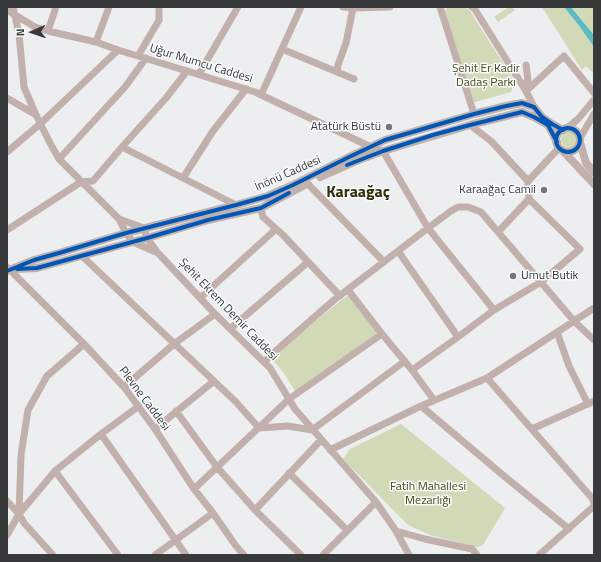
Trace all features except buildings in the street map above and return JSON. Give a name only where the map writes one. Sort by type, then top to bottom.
[{"type":"main road","name":"İnönü Caddesi","points":[[8,269],[126,233],[268,196],[386,140],[506,106],[522,103],[534,107]]},
{"type":"main road","points":[[534,107],[542,117],[552,124],[565,129],[573,130],[578,135],[586,163],[594,172]]},
{"type":"main road","name":"İnönü Caddesi","points":[[8,269],[37,268],[208,220],[261,208],[356,161],[383,151],[470,125],[522,112],[548,125],[559,147],[594,184]]},
{"type":"main road","points":[[565,129],[558,135],[559,147],[569,152],[573,151],[578,146],[580,140]]},
{"type":"street","points":[[13,7],[19,34],[24,87],[40,124],[59,159],[119,219],[126,233],[133,242],[158,253]]},
{"type":"street","points":[[48,31],[56,7]]},
{"type":"street","points":[[96,42],[109,7]]},
{"type":"street","points":[[138,56],[159,20],[159,7]]},
{"type":"street","points":[[199,74],[238,7]]},
{"type":"street","points":[[260,95],[302,7]]},
{"type":"street","points":[[343,7],[390,7]]},
{"type":"street","points":[[440,7],[474,114]]},
{"type":"street","points":[[472,7],[525,89],[534,107]]},
{"type":"street","points":[[337,72],[346,43],[353,8]]},
{"type":"street","name":"Uğur Mumcu Caddesi","points":[[7,10],[35,27],[96,42],[246,89],[370,147],[383,151]]},
{"type":"street","points":[[282,49],[354,79]]},
{"type":"street","points":[[7,152],[40,124],[118,50]]},
{"type":"street","points":[[525,89],[564,56],[594,93]]},
{"type":"street","points":[[59,159],[125,87],[146,58]]},
{"type":"street","points":[[525,89],[528,80],[526,65]]},
{"type":"street","points":[[7,230],[81,182],[93,181],[166,98],[187,71]]},
{"type":"street","points":[[183,178],[213,131],[246,89]]},
{"type":"street","points":[[7,98],[36,115]]},
{"type":"street","points":[[565,129],[578,119],[594,100]]},
{"type":"street","points":[[580,140],[594,114]]},
{"type":"street","points":[[412,370],[494,310],[541,282],[580,249],[529,199],[528,181],[491,141],[470,125]]},
{"type":"street","points":[[122,147],[236,205]]},
{"type":"street","points":[[528,181],[559,147]]},
{"type":"street","points":[[383,151],[428,228],[494,310]]},
{"type":"street","points":[[308,184],[384,262]]},
{"type":"street","points":[[498,232],[529,199]]},
{"type":"street","points":[[264,362],[340,296],[428,228],[451,211],[458,208],[468,207],[481,212],[574,321],[594,340]]},
{"type":"street","points":[[261,208],[264,217],[340,296]]},
{"type":"street","points":[[119,219],[144,228],[148,238],[158,253]]},
{"type":"street","points":[[200,298],[276,229]]},
{"type":"street","points":[[398,251],[458,337]]},
{"type":"street","name":"Şehit Ekrem Demir Caddesi","points":[[158,253],[215,314],[270,368],[295,409],[376,502],[396,531],[408,554]]},
{"type":"street","points":[[82,256],[236,402],[259,428]]},
{"type":"street","points":[[230,329],[308,262]]},
{"type":"street","name":"Plevne Caddesi","points":[[8,269],[84,344],[124,387],[155,429],[194,489],[244,555]]},
{"type":"street","points":[[348,290],[412,370],[431,401],[428,412]]},
{"type":"street","points":[[330,450],[420,406],[487,378],[594,308]]},
{"type":"street","points":[[124,387],[174,344],[215,314]]},
{"type":"street","points":[[532,430],[591,403],[569,366],[557,332]]},
{"type":"street","points":[[194,489],[289,399],[382,334]]},
{"type":"street","points":[[19,514],[21,455],[28,410],[47,376],[84,344]]},
{"type":"street","points":[[259,428],[288,426],[312,430],[405,361]]},
{"type":"street","points":[[487,378],[594,502]]},
{"type":"street","points":[[155,429],[214,381]]},
{"type":"street","points":[[7,535],[19,514],[55,471],[135,409],[138,405]]},
{"type":"street","points":[[420,406],[569,529]]},
{"type":"street","points":[[176,411],[217,467],[255,510],[301,555]]},
{"type":"street","points":[[101,434],[186,555]]},
{"type":"street","points":[[255,510],[321,440]]},
{"type":"street","points":[[55,471],[118,555]]},
{"type":"street","points":[[290,473],[347,530]]},
{"type":"street","points":[[7,500],[19,514],[24,523],[53,555]]},
{"type":"street","points":[[323,555],[376,502]]},
{"type":"street","points":[[539,555],[594,506]]},
{"type":"street","points":[[155,555],[213,513]]},
{"type":"street","points":[[396,531],[472,549],[477,555]]},
{"type":"green space","name":"Şehit Er Kadir Dadaş Parkı","points":[[447,7],[465,7],[470,11],[515,82],[511,92],[472,103],[445,12]]},
{"type":"green space","points":[[509,7],[512,7],[515,10],[498,22],[494,17]]},
{"type":"green space","points":[[542,7],[564,7],[580,27],[594,47],[594,74],[586,66],[582,70]]},
{"type":"green space","points":[[571,7],[594,7],[594,35],[574,10]]},
{"type":"green space","points":[[569,132],[576,137],[577,140],[572,147],[569,148],[562,143],[561,140],[566,133]]},
{"type":"green space","points":[[349,295],[376,330],[376,334],[296,393],[284,373],[271,358]]},
{"type":"green space","name":"Fatih Mahallesi Mezarlığı","points":[[401,424],[505,508],[483,545],[477,547],[430,535],[408,525],[343,459],[350,449]]},
{"type":"water","points":[[564,7],[571,7],[594,35],[594,47],[580,27]]},
{"type":"cycle path","points":[[7,271],[34,260],[126,233],[268,196],[385,140],[474,114],[522,103],[534,107],[542,117],[563,130]]},
{"type":"cycle path","points":[[347,165],[383,151],[433,135],[522,112],[548,125],[557,142]]},
{"type":"cycle path","points":[[568,128],[576,132],[580,140],[576,148],[568,152],[560,148],[556,140],[560,132],[568,128]]},
{"type":"cycle path","points":[[17,269],[37,268],[208,220],[261,208],[289,193]]},
{"type":"place","name":"Atatürk Büstü","points":[[389,127]]},
{"type":"place","name":"Karaağaç Camii","points":[[544,190]]},
{"type":"place","name":"Umut Butik","points":[[513,276]]},
{"type":"district","name":"Karaağaç","points":[[358,193]]}]
